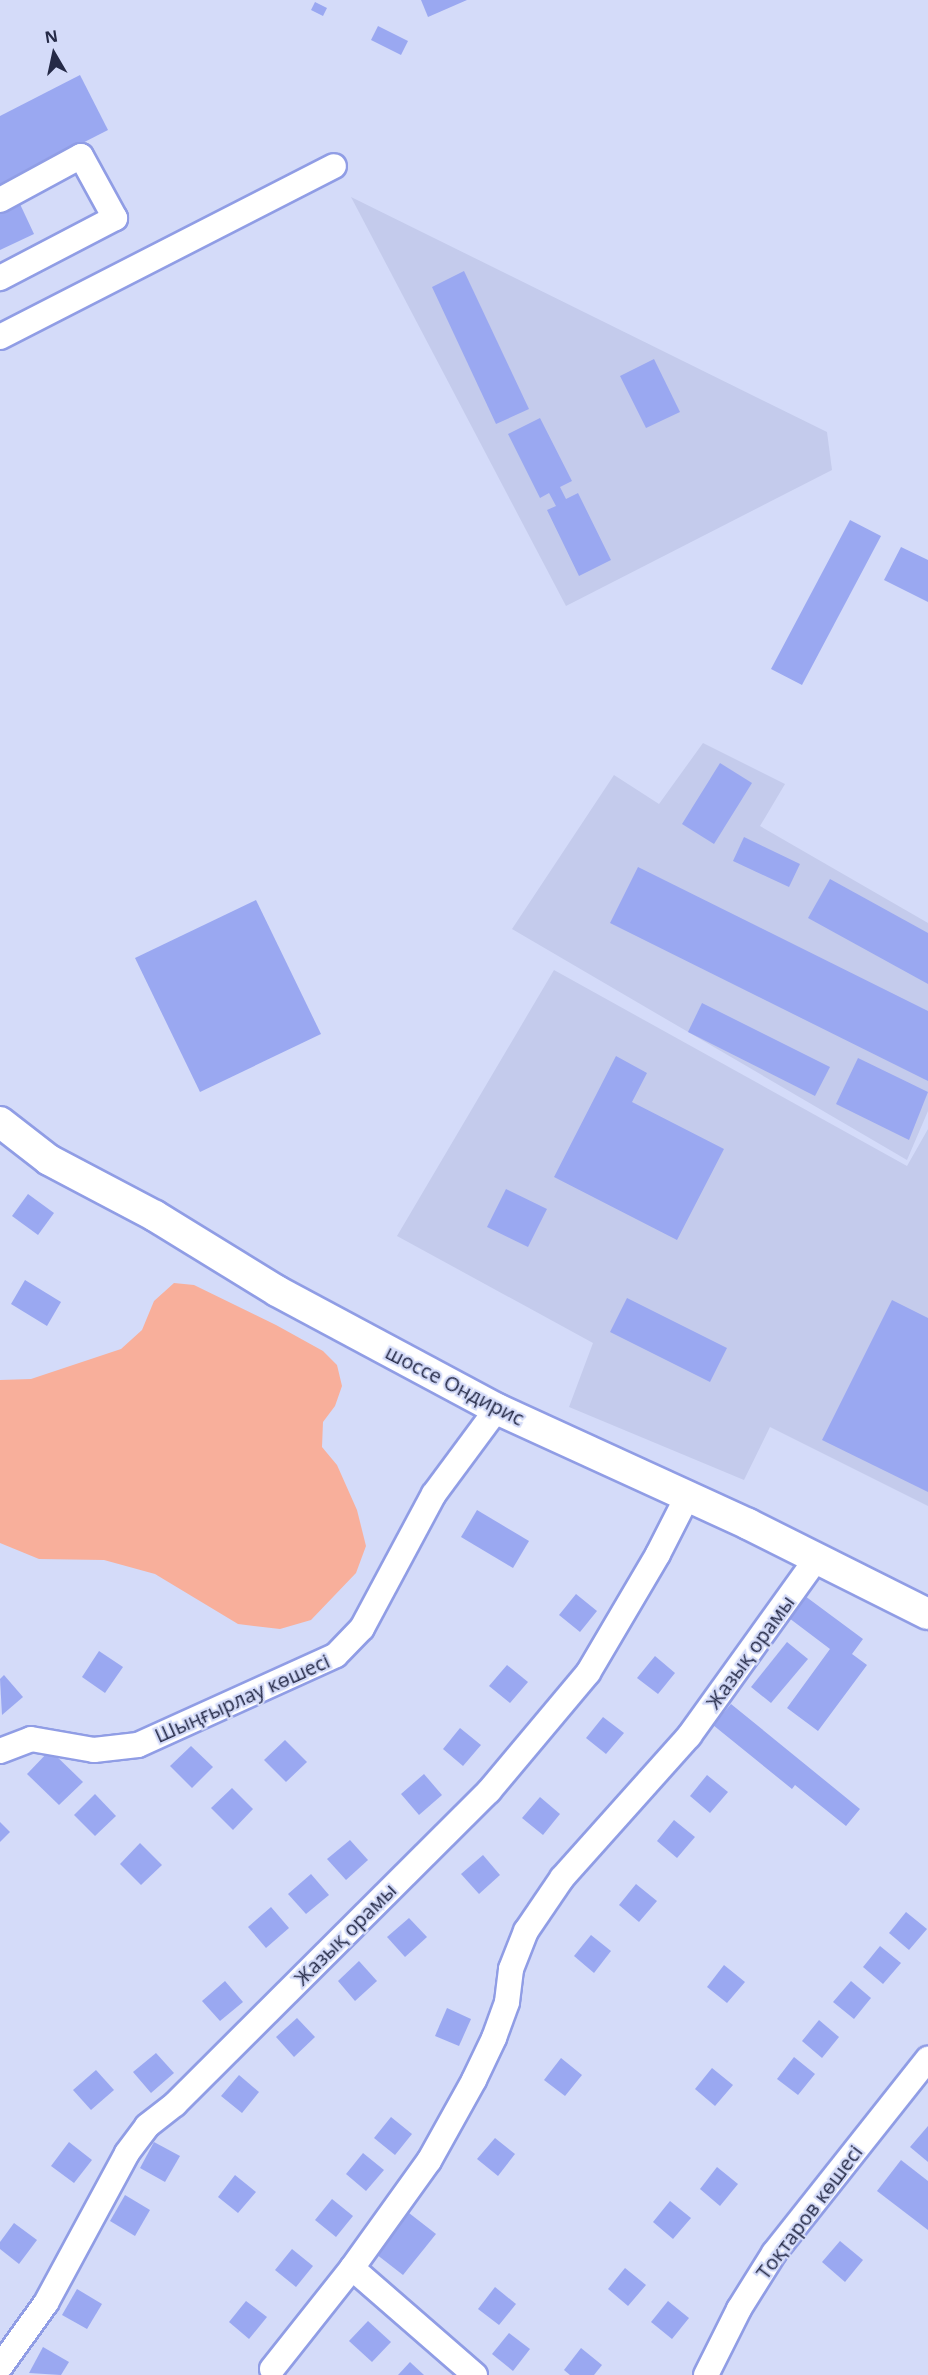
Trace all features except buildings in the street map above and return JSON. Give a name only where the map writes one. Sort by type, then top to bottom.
[{"type":"main road","name":"шоссе Ондирис","points":[[0,1122],[49,1160],[155,1216],[277,1291],[497,1408],[928,1614]]},
{"type":"street","points":[[0,200],[81,156],[115,218],[0,278]]},
{"type":"street","points":[[0,337],[334,166]]},
{"type":"street","name":"Шыңғырлау көшесі","points":[[0,1751],[31,1739],[94,1750],[138,1745],[336,1655],[362,1628],[434,1494],[497,1408]]},
{"type":"street","name":"Жазық орамы","points":[[0,2367],[46,2303],[127,2153],[147,2126],[175,2104],[489,1791],[588,1673],[658,1554],[687,1497]]},
{"type":"street","name":"Жазық орамы","points":[[272,2369],[352,2268],[429,2160],[474,2080],[494,2038],[507,2002],[511,1969],[526,1931],[562,1878],[689,1736],[816,1559]]},
{"type":"street","name":"Тоқтаров көшесі","points":[[706,2375],[739,2309],[774,2253],[928,2059]]},
{"type":"street","points":[[352,2268],[475,2375]]},
{"type":"shaded area","points":[[351,197],[827,432],[832,470],[566,606]]},
{"type":"shaded area","points":[[703,743],[785,784],[760,826],[928,923],[928,1111],[907,1160],[512,929],[614,775],[659,804]]},
{"type":"shaded area","points":[[554,970],[907,1166],[928,1129],[928,1506],[770,1427],[744,1480],[569,1407],[593,1343],[397,1236]]},
{"type":"shaded area","points":[[174,1283],[194,1285],[276,1325],[323,1351],[337,1365],[342,1386],[335,1406],[323,1422],[322,1447],[337,1465],[357,1510],[366,1546],[356,1573],[311,1620],[280,1629],[238,1624],[155,1574],[104,1560],[39,1559],[0,1543],[0,1380],[31,1379],[121,1349],[142,1330],[154,1301]]}]
